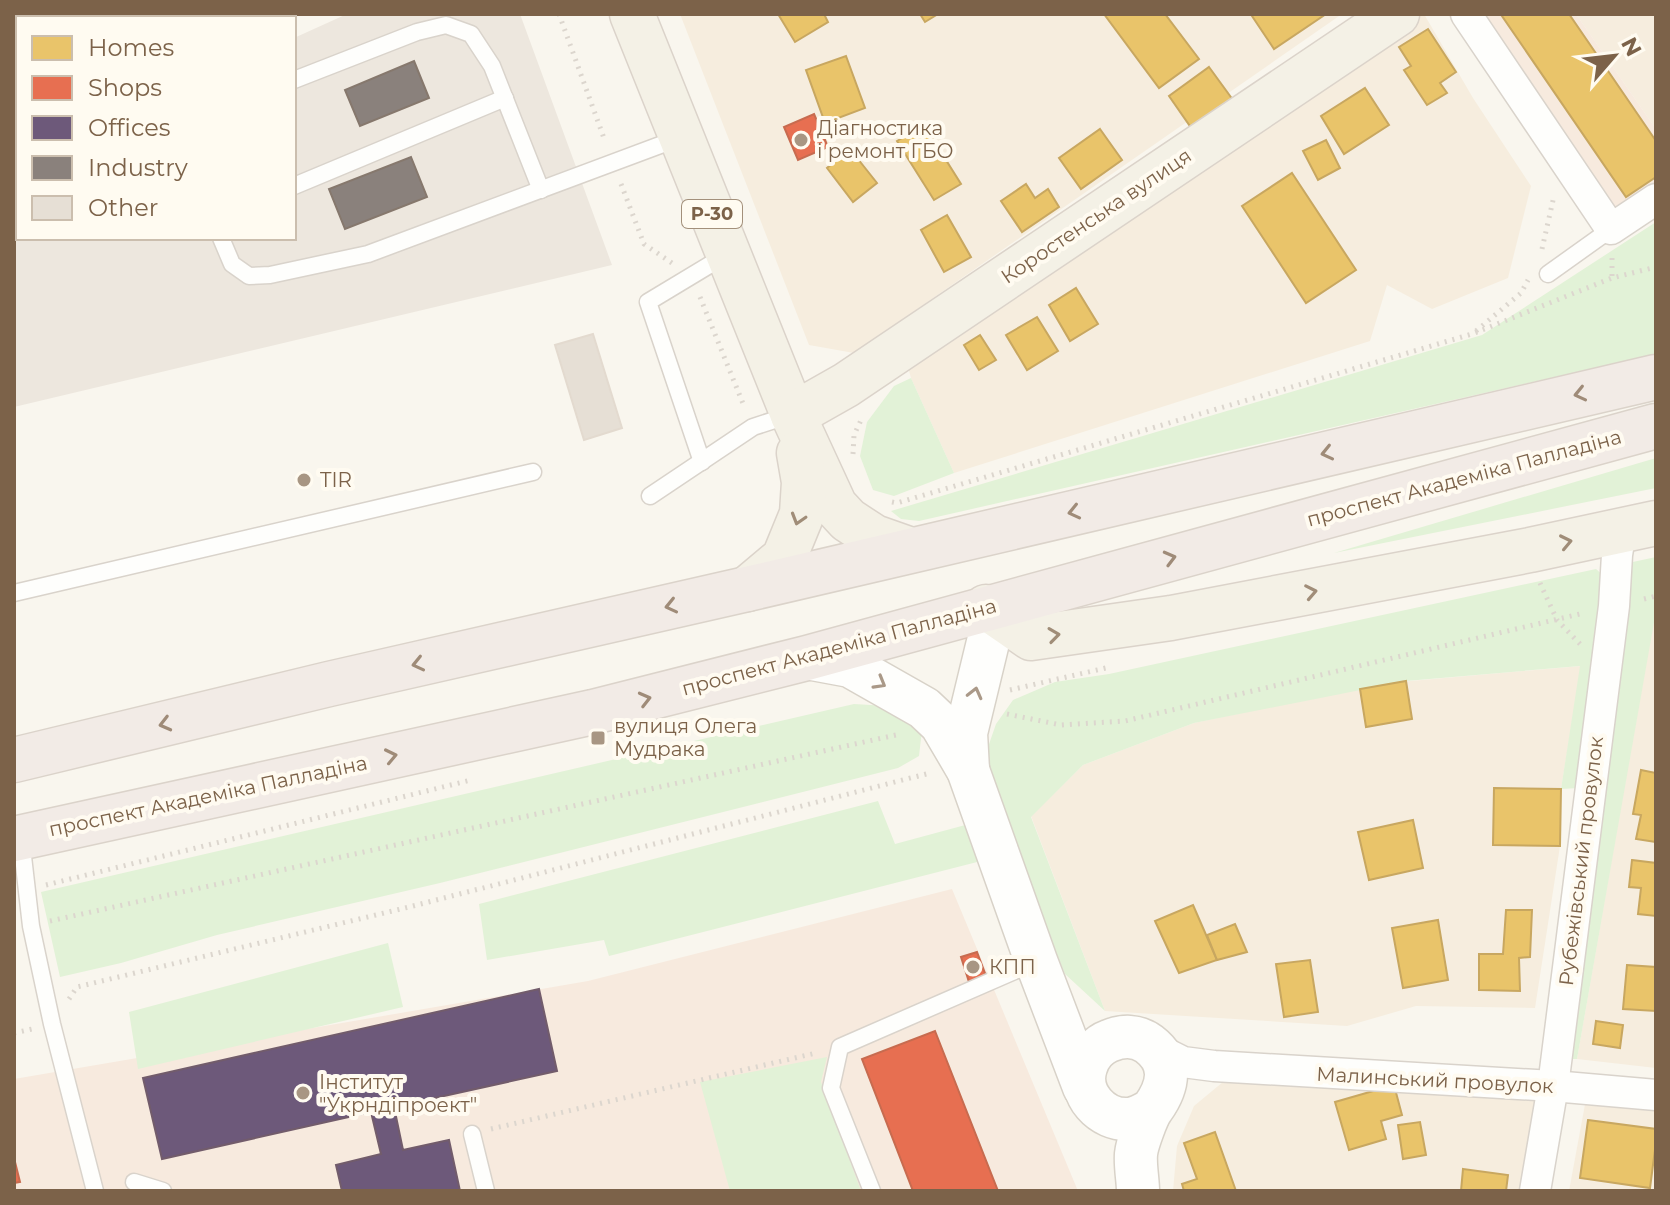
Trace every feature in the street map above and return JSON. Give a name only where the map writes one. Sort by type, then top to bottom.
[{"type":"highway","points":[[14,760],[329,684],[1656,377]]},
{"type":"highway","name":"проспект Академіка Палладіна","points":[[17,838],[593,712],[807,658],[1656,426]]},
{"type":"main road","name":"Коростенська вулиця","points":[[793,415],[859,376],[1397,14]]},
{"type":"main road","name":"Р-30","points":[[639,17],[681,138],[793,415],[835,506],[848,520],[874,537],[911,550]]},
{"type":"main road","name":"Р-30","points":[[747,589],[784,558],[802,514],[804,482],[793,415]]},
{"type":"main road","points":[[986,607],[1031,638],[1171,618],[1530,550],[1639,526]]},
{"type":"street","points":[[1466,14],[1611,229],[1656,199]]},
{"type":"street","name":"Рубежівський провулок","points":[[1535,1191],[1553,1086],[1605,670],[1639,526]]},
{"type":"street","points":[[968,770],[966,733],[989,638],[986,607]]},
{"type":"street","points":[[807,658],[850,666],[924,708],[941,724],[968,770],[1036,961],[1130,1191]]},
{"type":"street","points":[[1052,1001],[1083,1021],[1137,1042],[1164,1063],[1166,1083],[1136,1155],[1138,1191]]},
{"type":"street","points":[[1137,1042],[1104,1042],[1092,1054],[1084,1069],[1088,1094],[1100,1111],[1112,1117],[1139,1117],[1185,1079],[1214,1066]]},
{"type":"street","name":"Малинський провулок","points":[[1137,1042],[1183,1062],[1214,1066],[1656,1095]]},
{"type":"lane","points":[[296,79],[417,32],[446,25],[471,34],[492,66],[541,190]]},
{"type":"lane","points":[[296,185],[505,98]]},
{"type":"lane","points":[[222,240],[232,264],[249,276],[270,275],[368,254],[681,138]]},
{"type":"lane","points":[[1540,271],[1611,229]]},
{"type":"lane","points":[[702,462],[648,302],[728,254]]},
{"type":"lane","points":[[650,496],[753,427],[793,415]]},
{"type":"lane","points":[[14,593],[533,472]]},
{"type":"lane","points":[[17,838],[28,889],[31,926],[52,1024],[95,1191]]},
{"type":"lane","points":[[872,1191],[831,1088],[840,1047],[1036,961]]},
{"type":"lane","points":[[472,1134],[486,1191]]},
{"type":"lane","points":[[134,1182],[163,1191]]},
{"type":"path","points":[[1539,256],[1545,243],[1555,192],[1556,148]]},
{"type":"path","points":[[882,501],[897,503],[1472,334],[1612,278],[1656,267]]},
{"type":"path","points":[[1472,334],[1521,293],[1540,271]]},
{"type":"path","points":[[853,457],[854,435],[867,407]]},
{"type":"path","points":[[1535,571],[1557,620],[1605,670]]},
{"type":"path","points":[[1001,713],[1061,725],[1125,721],[1587,612]]},
{"type":"path","points":[[46,922],[902,733]]},
{"type":"path","points":[[77,987],[424,903],[932,772],[968,770]]},
{"type":"path","points":[[28,889],[474,779]]},
{"type":"path","points":[[472,1134],[840,1047]]},
{"type":"shaded area","points":[[347,14],[520,14],[612,265],[14,407],[14,169],[16,240],[296,240],[296,37]]},
{"type":"shaded area","points":[[680,14],[1342,14],[854,353],[809,345]]},
{"type":"shaded area","points":[[1414,14],[1424,14],[1473,98],[1531,186],[1508,278],[1432,309],[1387,285],[1370,341],[954,473],[911,378],[906,360]]},
{"type":"shaded area","points":[[1481,14],[1576,14],[1656,129],[1656,189],[1615,218]]},
{"type":"shaded area","points":[[1576,14],[1656,14],[1656,129]]},
{"type":"shaded area","points":[[1656,611],[1656,1068],[1577,1059]]},
{"type":"shaded area","points":[[1581,666],[1561,789],[1560,846],[1535,1008],[1416,1006],[1347,1026],[1105,1011],[1031,816],[1083,765],[1194,723],[1377,684]]},
{"type":"shaded area","points":[[952,889],[1078,1191],[14,1191],[14,1079],[588,981]]},
{"type":"shaded area","points":[[1241,1067],[1537,1093],[1519,1191],[1173,1191],[1177,1146],[1194,1106]]},
{"type":"shaded area","points":[[1586,1099],[1656,1109],[1656,1191],[1569,1191]]},
{"type":"green space","points":[[1656,222],[1656,354],[919,521],[901,519],[891,511],[1482,335]]},
{"type":"green space","points":[[911,378],[954,473],[894,496],[873,490],[860,456],[867,422],[894,386]]},
{"type":"green space","points":[[1656,458],[1656,488],[1334,553]]},
{"type":"green space","points":[[1656,557],[1656,611],[1577,1059],[1569,1059],[1628,563]]},
{"type":"green space","points":[[1596,569],[1606,578],[1579,788],[1561,789],[1580,666],[1406,681],[1194,723],[1083,765],[1031,817],[1105,1011],[1065,974],[987,787],[988,747],[996,724],[1013,700],[1055,682],[1109,674]]},
{"type":"green space","points":[[854,704],[887,706],[922,730],[919,756],[898,768],[440,883],[217,935],[60,977],[41,892]]},
{"type":"green space","points":[[878,801],[895,844],[969,824],[985,860],[609,956],[604,940],[487,960],[479,904]]},
{"type":"green space","points":[[388,943],[403,1007],[138,1069],[129,1012]]},
{"type":"green space","points":[[827,1057],[821,1082],[861,1191],[730,1191],[700,1082]]},
{"type":"building: Homes","points":[[778,14],[824,14],[828,22],[795,42]]},
{"type":"building: Homes","points":[[920,14],[938,14],[925,22]]},
{"type":"building: Homes","points":[[1104,14],[1165,14],[1199,59],[1159,88]]},
{"type":"building: Homes","points":[[1326,14],[1274,49],[1252,16]]},
{"type":"building: Homes","points":[[1569,14],[1656,141],[1656,177],[1626,197],[1502,16]]},
{"type":"building: Homes","points":[[1428,29],[1456,72],[1440,83],[1447,93],[1427,105],[1404,70],[1411,66],[1399,47]]},
{"type":"building: Homes","points":[[846,56],[865,108],[825,123],[806,70]]},
{"type":"building: Homes","points":[[1209,67],[1233,100],[1192,129],[1169,96]]},
{"type":"building: Homes","points":[[1365,88],[1389,125],[1344,154],[1321,116]]},
{"type":"building: Homes","points":[[924,125],[961,184],[934,200],[897,141]]},
{"type":"building: Homes","points":[[1100,129],[1122,160],[1081,189],[1059,158]]},
{"type":"building: Homes","points":[[1326,140],[1340,168],[1318,180],[1303,151]]},
{"type":"building: Homes","points":[[850,149],[877,183],[853,202],[827,168]]},
{"type":"building: Homes","points":[[1292,173],[1356,270],[1306,303],[1242,206]]},
{"type":"building: Homes","points":[[1026,184],[1035,198],[1048,189],[1059,207],[1022,232],[1001,201]]},
{"type":"building: Homes","points":[[947,215],[971,257],[944,272],[921,230]]},
{"type":"building: Homes","points":[[1076,288],[1098,324],[1070,341],[1049,305]]},
{"type":"building: Homes","points":[[1037,317],[1058,351],[1027,370],[1006,335]]},
{"type":"building: Homes","points":[[980,335],[996,360],[979,370],[964,345]]},
{"type":"building: Homes","points":[[1406,681],[1412,719],[1366,727],[1360,689]]},
{"type":"building: Homes","points":[[1641,770],[1656,773],[1656,842],[1636,839],[1641,815],[1633,814]]},
{"type":"building: Homes","points":[[1494,788],[1561,789],[1560,846],[1493,845]]},
{"type":"building: Homes","points":[[1413,820],[1423,868],[1369,880],[1358,832]]},
{"type":"building: Homes","points":[[1632,860],[1656,863],[1656,916],[1638,914],[1641,888],[1629,887]]},
{"type":"building: Homes","points":[[1193,905],[1217,960],[1179,973],[1155,921]]},
{"type":"building: Homes","points":[[1506,910],[1532,910],[1530,957],[1519,958],[1520,991],[1479,990],[1479,954],[1503,954]]},
{"type":"building: Homes","points":[[1438,920],[1448,980],[1403,988],[1392,928]]},
{"type":"building: Homes","points":[[1235,924],[1247,952],[1217,960],[1207,935]]},
{"type":"building: Homes","points":[[1310,960],[1318,1012],[1284,1017],[1276,964]]},
{"type":"building: Homes","points":[[1627,965],[1656,967],[1656,1011],[1623,1009]]},
{"type":"building: Homes","points":[[1596,1021],[1623,1025],[1620,1048],[1593,1044]]},
{"type":"building: Homes","points":[[1394,1085],[1402,1115],[1381,1121],[1386,1139],[1349,1150],[1335,1102]]},
{"type":"building: Homes","points":[[1588,1120],[1656,1129],[1650,1188],[1580,1178]]},
{"type":"building: Homes","points":[[1420,1122],[1426,1155],[1403,1159],[1398,1125]]},
{"type":"building: Homes","points":[[1215,1132],[1236,1191],[1184,1191],[1182,1184],[1197,1179],[1184,1143]]},
{"type":"building: Homes","points":[[1463,1169],[1508,1175],[1506,1191],[1461,1191]]},
{"type":"building: Shops","points":[[814,114],[828,147],[798,160],[784,127]]},
{"type":"building: Shops","name":"КПП","points":[[977,952],[986,976],[969,982],[961,957]]},
{"type":"building: Shops","points":[[935,1031],[998,1191],[913,1191],[862,1059]]},
{"type":"building: Shops","points":[[14,1158],[20,1182],[14,1183]]},
{"type":"building: Offices","name":"Інститут \"Укрндіпроект\"","points":[[539,989],[557,1071],[394,1107],[403,1150],[449,1140],[460,1191],[342,1191],[336,1165],[381,1154],[371,1112],[162,1159],[143,1078]]},
{"type":"building: Industry","points":[[414,61],[429,98],[360,126],[345,90]]},
{"type":"building: Industry","points":[[411,157],[427,197],[345,229],[329,189]]},
{"type":"building: Other","points":[[206,14],[207,16],[37,16]]},
{"type":"building: Other","points":[[593,334],[622,428],[584,440],[555,345]]},
{"type":"place","name":"Діагностика і ремонт ГБО","points":[[801,140]]},
{"type":"place","name":"TIR","points":[[304,480]]},
{"type":"place","name":"вулиця Олега Мудрака","points":[[598,738]]},
{"type":"place","name":"КПП","points":[[973,967]]},
{"type":"place","name":"Інститут \"Укрндіпроект\"","points":[[303,1093]]}]
